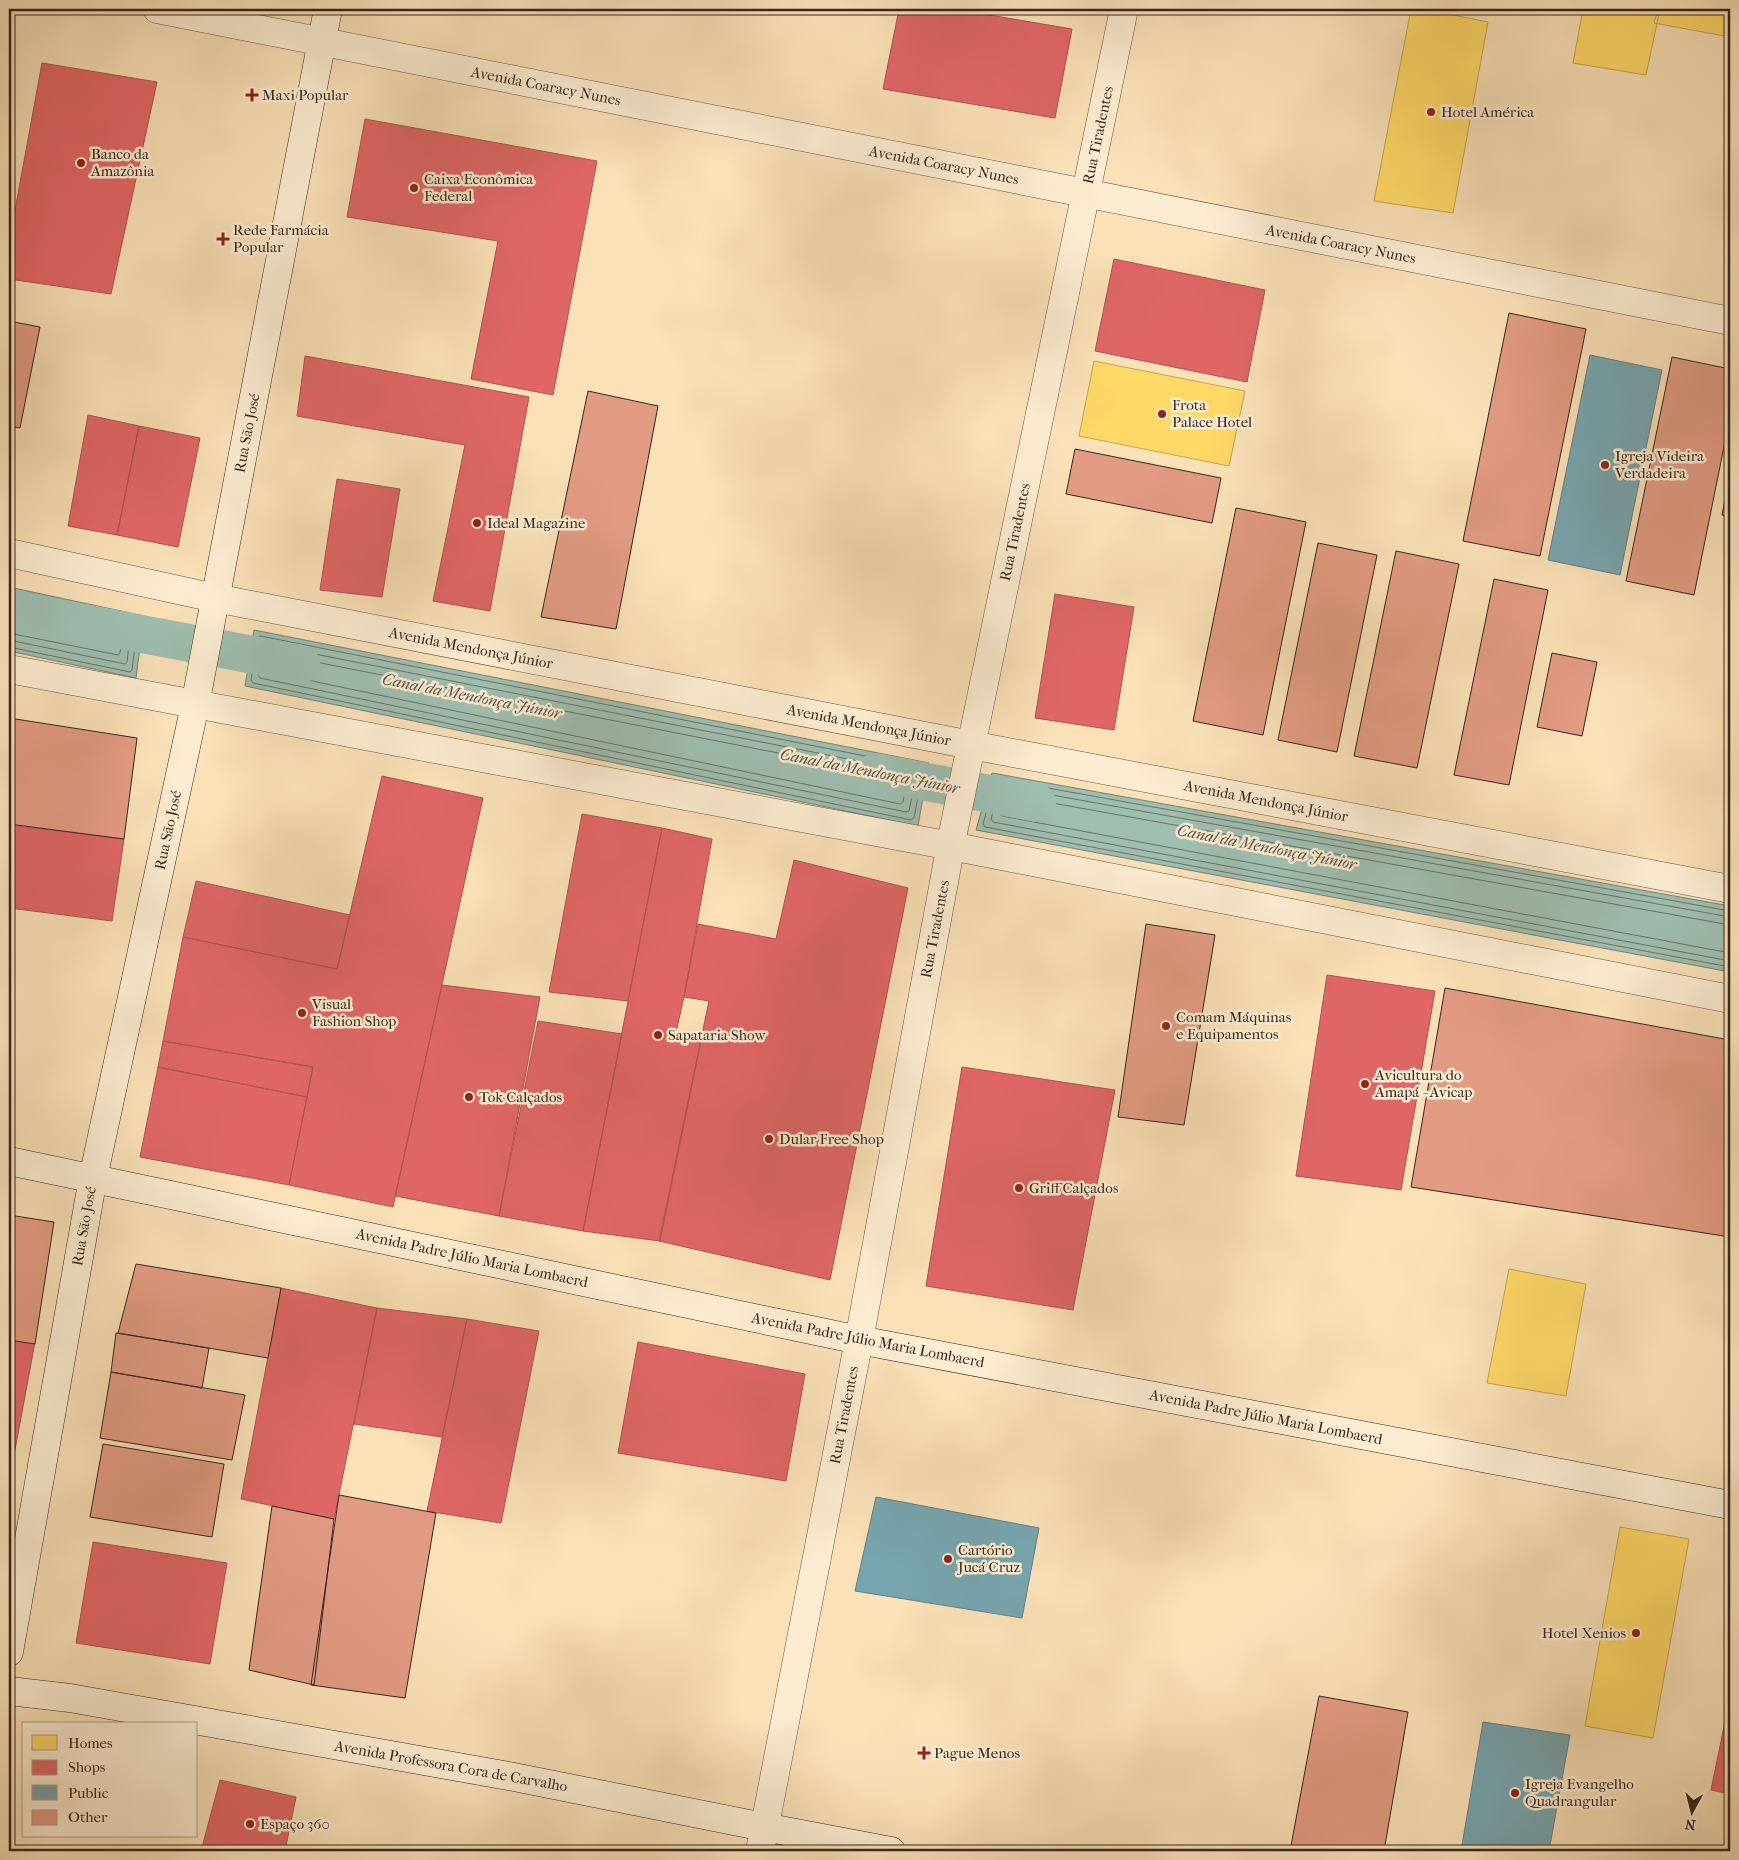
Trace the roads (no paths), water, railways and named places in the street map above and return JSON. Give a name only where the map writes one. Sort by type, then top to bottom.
[{"type":"street","name":"Avenida Coaracy Nunes","points":[[157,9],[1730,321]]},
{"type":"street","name":"Rua São José","points":[[9,1647],[92,1178],[197,692],[328,9]]},
{"type":"street","name":"Rua Tiradentes","points":[[762,1839],[859,1340],[952,837],[1124,9]]},
{"type":"street","name":"Avenida Mendonça Júnior","points":[[9,553],[969,756],[1730,889]]},
{"type":"street","points":[[9,669],[197,692],[952,837],[1730,999]]},
{"type":"street","name":"Avenida Padre Júlio Maria Lombaerd","points":[[9,1161],[859,1340],[1730,1505]]},
{"type":"street","name":"Avenida Professora Cora de Carvalho","points":[[9,1691],[70,1698],[514,1777],[762,1839],[891,1851]]},
{"type":"water","points":[[9,587],[144,616],[136,678],[9,651]]},
{"type":"water","points":[[254,630],[929,763],[918,826],[245,686]]},
{"type":"water","points":[[992,773],[1730,906],[1730,972],[976,830]]},
{"type":"waterway","name":"Canal da Mendonça Júnior","points":[[9,609],[301,664]]},
{"type":"waterway","name":"Canal da Mendonça Júnior","points":[[875,772],[1037,803]]},
{"type":"place","name":"Maxi Popular","points":[[252,95]]},
{"type":"place","name":"Hotel América","points":[[1431,112]]},
{"type":"place","name":"Banco da Amazônia","points":[[81,163]]},
{"type":"place","name":"Caixa Econômica Federal","points":[[414,188]]},
{"type":"place","name":"Rede Farmácia Popular","points":[[223,239]]},
{"type":"place","name":"Frota Palace Hotel","points":[[1162,414]]},
{"type":"place","name":"Igreja Videira Verdadeira","points":[[1605,465]]},
{"type":"place","name":"Ideal Magazine","points":[[477,523]]},
{"type":"place","name":"Visual Fashion Shop","points":[[302,1013]]},
{"type":"place","name":"Comam Máquinas e Equipamentos","points":[[1166,1026]]},
{"type":"place","name":"Sapataria Show","points":[[658,1035]]},
{"type":"place","name":"Avicultura do Amapá - Avicap","points":[[1365,1084]]},
{"type":"place","name":"Tok Calçados","points":[[469,1097]]},
{"type":"place","name":"Dular Free Shop","points":[[769,1139]]},
{"type":"place","name":"Griff Calçados","points":[[1019,1188]]},
{"type":"place","name":"Cartório Jucá Cruz","points":[[948,1559]]},
{"type":"place","name":"Hotel Xenios","points":[[1636,1633]]},
{"type":"place","name":"Pague Menos","points":[[924,1753]]},
{"type":"place","name":"Igreja Evangelho Quadrangular","points":[[1515,1793]]},
{"type":"place","name":"Espaço 360","points":[[250,1824]]}]
